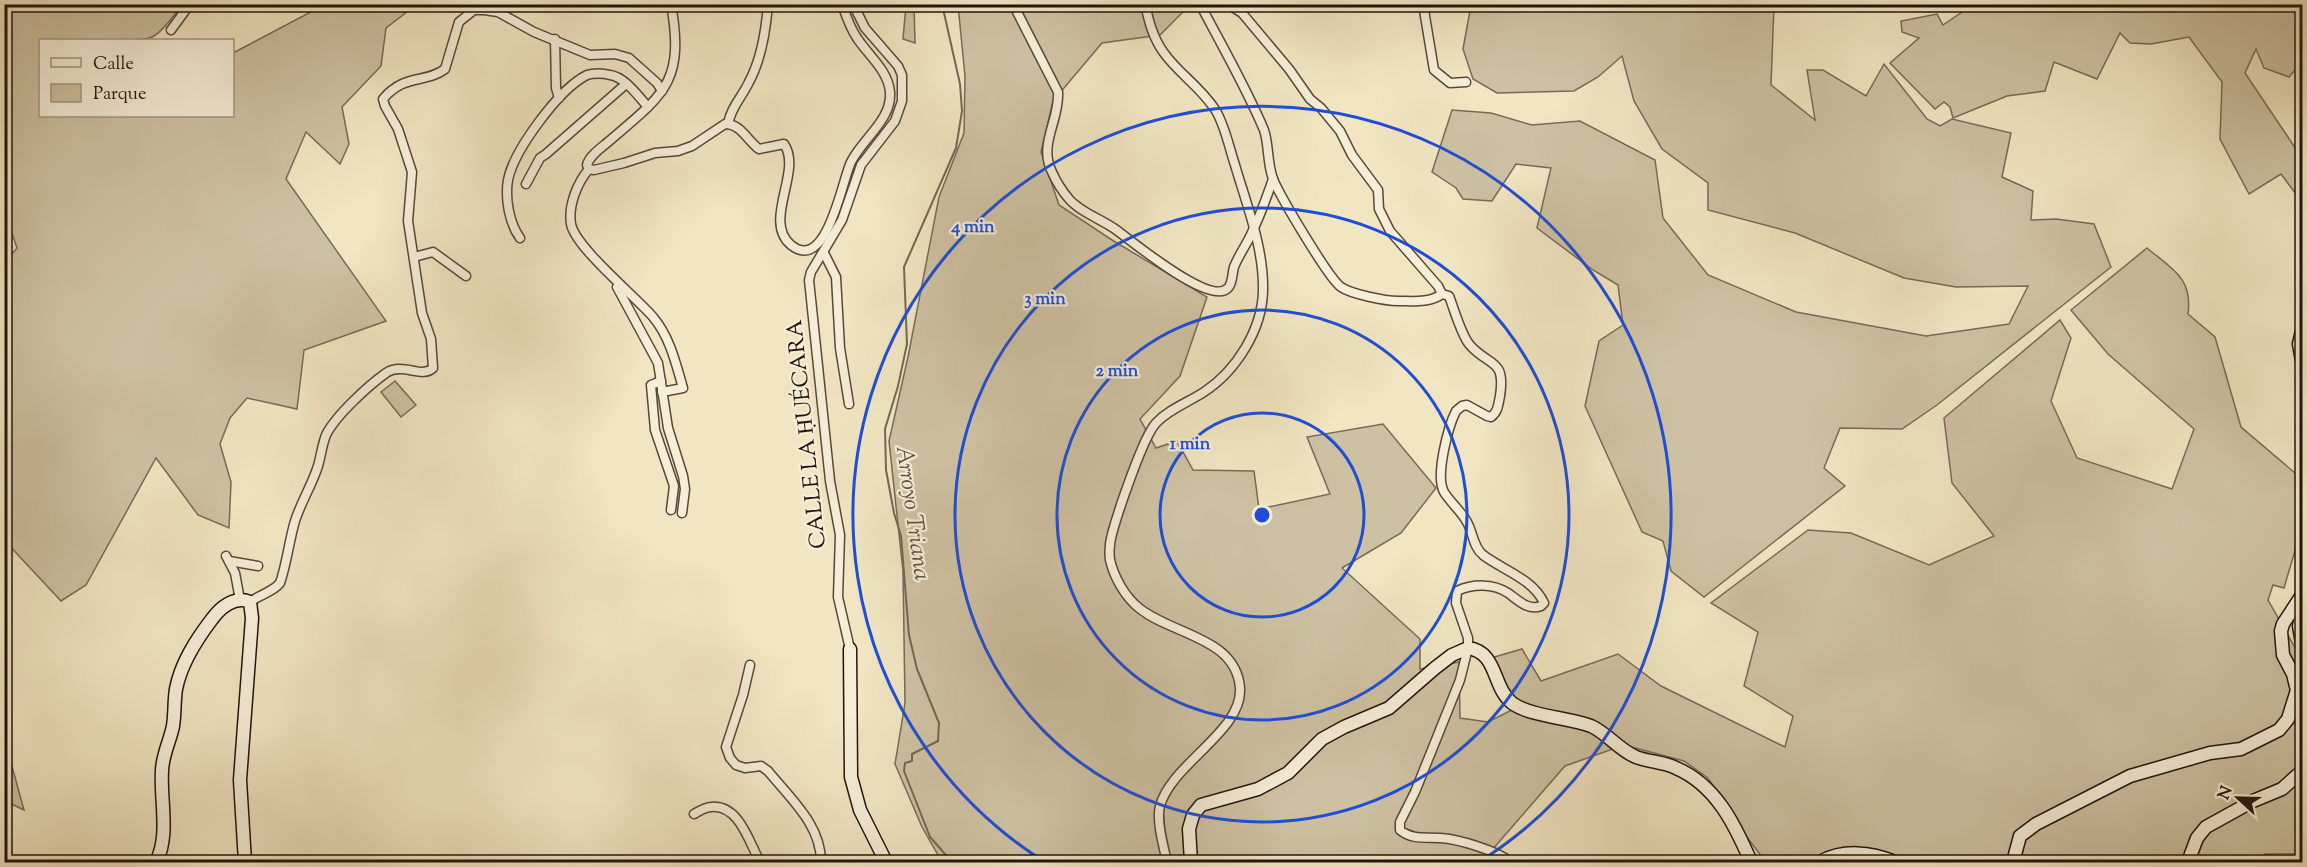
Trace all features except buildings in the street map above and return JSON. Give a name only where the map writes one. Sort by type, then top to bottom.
[{"type":"street","points":[[171,30],[190,4]]},
{"type":"street","points":[[662,392],[683,388],[667,339],[653,317],[613,277],[571,226],[571,210],[580,181],[589,169],[588,161],[658,98],[670,77],[676,56],[676,31],[671,4]]},
{"type":"street","points":[[589,169],[594,170],[624,163],[655,153],[678,151],[692,146],[728,124],[732,108],[751,80],[764,32],[768,4]]},
{"type":"street","points":[[728,124],[737,127],[759,149],[784,144],[788,150],[789,162],[780,216],[782,230],[786,240],[793,246],[809,249],[817,245],[829,228],[852,158],[887,113],[890,105],[889,82],[852,31],[842,4]]},
{"type":"street","name":"CALLE LA ḤUÉCARA","points":[[850,649],[838,597],[840,536],[830,481],[810,290],[811,272],[842,220],[861,165],[895,121],[902,101],[902,75],[898,66],[865,28],[854,4]]},
{"type":"street","points":[[1013,4],[1058,93],[1059,105],[1049,132],[1047,155],[1051,171],[1070,200],[1114,228],[1152,258],[1183,277],[1219,291],[1226,290],[1230,286],[1234,267],[1254,229],[1273,179]]},
{"type":"street","points":[[1145,4],[1152,33],[1164,54],[1202,92],[1217,113],[1254,229],[1261,260],[1263,294],[1256,326],[1239,357],[1225,375],[1206,391],[1156,422],[1147,438],[1111,536],[1110,559],[1121,587],[1140,609],[1220,650],[1234,666],[1240,689],[1238,709],[1168,787],[1159,808],[1167,862]]},
{"type":"street","points":[[1200,4],[1234,67],[1265,134],[1266,155],[1273,179],[1319,259],[1341,287],[1384,301],[1421,301],[1436,298],[1442,294]]},
{"type":"street","points":[[1228,4],[1242,13],[1289,69],[1310,99],[1321,108],[1340,131],[1352,155],[1378,190],[1379,209],[1390,231],[1438,286],[1442,294],[1449,296],[1470,345],[1494,363],[1501,377],[1498,408],[1494,415],[1487,416],[1467,405],[1456,411],[1442,460],[1440,473],[1442,485],[1445,493],[1467,522],[1481,553],[1529,583],[1544,603],[1534,608],[1519,602],[1506,591],[1482,585],[1457,591],[1456,603],[1468,638],[1468,648],[1460,680],[1415,792],[1400,822],[1400,830],[1409,836],[1442,838],[1496,852],[1511,862]]},
{"type":"street","points":[[1423,4],[1434,70],[1450,83],[1466,82]]},
{"type":"street","points":[[156,862],[162,836],[162,768],[173,724],[176,689],[182,668],[197,639],[223,605],[245,601],[276,588],[280,583],[295,520],[317,468],[327,434],[354,399],[387,373],[396,369],[404,368],[424,373],[430,372],[433,368],[431,339],[422,313],[408,221],[412,172],[398,129],[383,99],[400,84],[414,78],[439,73],[445,69],[459,22],[474,10],[498,12],[534,32],[590,55],[615,54],[629,58],[657,83],[662,91]]},
{"type":"street","points":[[555,39],[556,88],[559,98]]},
{"type":"street","points":[[520,238],[507,200],[508,180],[512,165],[517,154],[559,98],[573,84],[590,74],[612,75],[626,84],[648,107]]},
{"type":"street","points":[[526,184],[540,158],[626,84]]},
{"type":"street","points":[[414,257],[433,252],[466,276]]},
{"type":"street","name":"CALLE LA ḤUÉCARA","points":[[824,253],[836,277],[840,348],[849,404]]},
{"type":"street","points":[[613,277],[658,363],[668,428],[683,476],[685,489],[682,513]]},
{"type":"street","points":[[2302,331],[2299,344],[2302,361]]},
{"type":"street","points":[[661,381],[651,385],[650,394],[655,430],[674,486],[671,510]]},
{"type":"street","points":[[245,862],[240,780],[252,618],[236,573],[228,559],[258,566]]},
{"type":"street","points":[[2013,862],[2020,836],[2036,824],[2130,776],[2210,753],[2241,748],[2279,730],[2288,719],[2297,690],[2293,675],[2283,655],[2280,643],[2281,631],[2302,595]]},
{"type":"street","points":[[2302,612],[2299,626],[2302,643]]},
{"type":"street","points":[[1191,862],[1189,829],[1193,815],[1201,805],[1258,789],[1288,773],[1322,740],[1344,727],[1389,708],[1435,668],[1468,648],[1482,652],[1488,658],[1506,696],[1513,704],[1592,727],[1623,750],[1637,757],[1676,767],[1698,780],[1725,809],[1751,862]]},
{"type":"street","points":[[850,649],[851,777],[860,810],[886,862]]},
{"type":"street","points":[[750,665],[726,747],[730,758],[736,765],[745,768],[761,766],[768,771],[813,826],[821,862]]},
{"type":"street","points":[[2188,862],[2197,838],[2206,827],[2253,801],[2282,789],[2302,771]]},
{"type":"street","points":[[694,814],[710,807],[727,808],[735,814],[760,862]]},
{"type":"street","points":[[1820,862],[1828,858],[1858,853],[1879,855],[1895,862]]},
{"type":"green space","points":[[5,4],[182,5],[162,30],[145,39],[39,39],[39,117],[234,117],[234,52],[324,5],[416,5],[386,28],[381,66],[342,107],[349,144],[340,164],[306,132],[286,179],[386,321],[304,350],[297,409],[247,398],[230,418],[220,444],[231,482],[229,528],[198,515],[156,458],[86,585],[61,601],[5,541],[4,263],[17,248],[4,210]]},
{"type":"green space","points":[[1974,4],[2302,5],[2302,66],[2300,64],[2289,77],[2264,68],[2256,49],[2245,73],[2302,158],[2302,202],[2281,174],[2249,194],[2220,139],[2222,82],[2189,37],[2151,44],[2130,43],[2120,33],[2097,79],[2054,62],[2045,91],[2007,96],[1953,118],[1950,107],[1944,102],[1935,109],[1890,63],[1919,38],[1902,32],[1901,21],[1937,14],[1943,25]]},
{"type":"green space","points":[[906,5],[914,5],[915,43],[903,39]]},
{"type":"green space","points":[[958,5],[1182,5],[1185,10],[1160,35],[1102,43],[1053,101],[1041,152],[1059,205],[1207,297],[1180,376],[1140,419],[1156,448],[1177,441],[1193,470],[1254,471],[1259,509],[1330,494],[1307,437],[1383,424],[1436,488],[1401,533],[1342,568],[1420,639],[1420,669],[1459,662],[1460,718],[1488,722],[1512,710],[1491,658],[1522,649],[1541,681],[1618,654],[1661,686],[1785,747],[1793,716],[1744,686],[1758,632],[1711,603],[1808,530],[1851,533],[1929,565],[1994,536],[1952,483],[1944,418],[2060,320],[2071,338],[2051,401],[2077,458],[2172,489],[2194,429],[2108,354],[2071,310],[2147,248],[2179,275],[2187,291],[2188,314],[2215,337],[2241,427],[2302,479],[2302,527],[2284,588],[2273,585],[2268,600],[2302,660],[2302,854],[2265,854],[2260,862],[1766,862],[1708,778],[1684,761],[1624,745],[1565,766],[1486,857],[1495,862],[942,862],[922,827],[895,764],[905,703],[903,571],[889,441],[939,197],[964,133],[965,76]]},
{"type":"green space","points":[[1471,5],[1774,5],[1771,85],[1815,120],[1807,70],[1823,70],[1866,96],[1884,64],[1927,119],[1940,126],[1952,119],[2011,133],[2002,177],[2033,191],[2031,220],[2056,219],[2094,224],[2111,267],[1937,405],[1902,429],[1840,428],[1824,468],[1845,486],[1704,597],[1671,571],[1663,541],[1642,532],[1585,406],[1599,341],[1623,325],[1618,285],[1593,270],[1537,228],[1551,168],[1516,164],[1492,201],[1463,199],[1456,188],[1432,172],[1452,110],[1491,113],[1532,125],[1580,121],[1655,160],[1663,218],[1708,275],[1796,312],[1926,336],[2009,324],[2028,286],[1956,287],[1904,278],[1795,233],[1708,210],[1708,183],[1662,149],[1634,101],[1622,56],[1598,77],[1574,91],[1497,93],[1473,79],[1463,49]]},
{"type":"green space","points":[[395,381],[416,405],[401,417],[381,392]]},
{"type":"green space","points":[[5,741],[24,810],[5,801]]},
{"type":"waterway","name":"Arroyo Triana","points":[[942,4],[960,84],[962,111],[956,148],[904,267],[907,344],[898,386],[885,429],[886,470],[901,536],[909,635],[917,669],[939,723],[938,741],[912,754],[912,761],[905,763],[904,771],[930,837],[952,862]]}]
